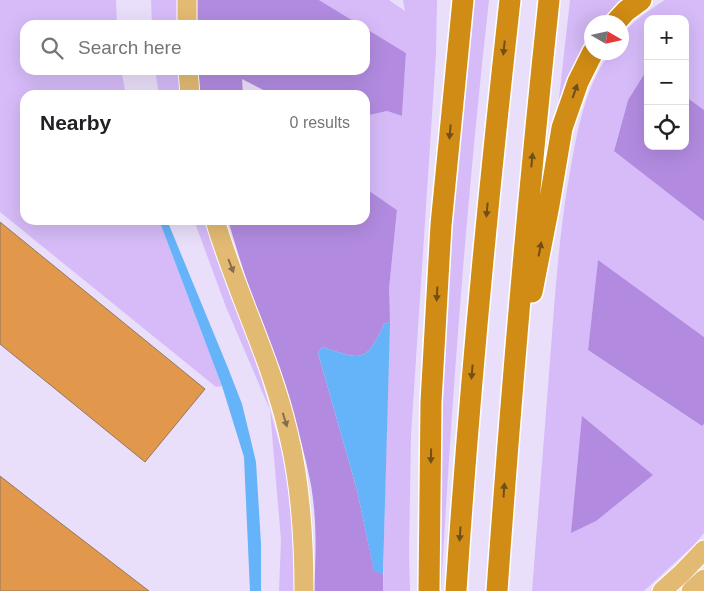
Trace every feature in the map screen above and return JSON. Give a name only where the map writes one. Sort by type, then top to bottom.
[{"type":"highway","points":[[448,0],[448,52],[454,84]]},
{"type":"highway","points":[[429,591],[431,402],[441,225],[463,0]]},
{"type":"highway","points":[[456,591],[466,438],[492,164],[510,0]]},
{"type":"highway","points":[[497,591],[510,400],[532,158],[549,0]]},
{"type":"highway","points":[[622,15],[641,0]]},
{"type":"highway","points":[[510,400],[549,205],[562,128],[578,82],[589,60]]},
{"type":"main road","points":[[187,0],[187,20]]},
{"type":"main road","points":[[188,75],[190,90]]},
{"type":"main road","points":[[218,225],[274,383],[288,432],[297,476],[302,518],[304,591]]},
{"type":"main road","points":[[662,591],[682,574],[704,550]]},
{"type":"main road","points":[[691,591],[704,579]]},
{"type":"shaded area","points":[[0,0],[116,0],[117,20],[20,20],[20,75],[122,75],[125,90],[20,90],[20,225],[161,225],[222,386],[216,387],[0,212]]},
{"type":"shaded area","points":[[151,0],[179,0],[179,20],[152,20]]},
{"type":"shaded area","points":[[194,0],[319,0],[352,20],[195,20]]},
{"type":"shaded area","points":[[319,0],[389,0],[405,11],[403,0],[437,0],[436,54],[411,435],[410,591],[383,591],[389,289],[397,210],[370,191],[370,115],[387,111],[402,116],[406,53],[370,31],[370,20],[352,20]]},
{"type":"shaded area","points":[[470,0],[489,0],[461,295],[441,591],[435,591],[442,325]]},
{"type":"shaded area","points":[[570,0],[628,0],[614,15],[584,15],[584,59],[558,107]]},
{"type":"shaded area","points":[[665,0],[704,0],[704,110],[689,99],[689,15],[644,15],[644,74],[628,100],[614,150],[704,221],[704,337],[598,261],[588,350],[702,426],[704,424],[704,533],[694,545],[644,591],[532,591],[558,263],[563,214],[577,136],[584,107],[602,65],[605,60],[629,60],[629,27],[648,11]]},
{"type":"shaded area","points":[[370,31],[406,53],[402,116],[387,111],[370,115],[370,90],[263,90],[242,79],[243,90],[198,90],[197,75],[370,75]]},
{"type":"shaded area","points":[[644,74],[644,150],[689,150],[689,99],[704,110],[704,221],[614,151],[628,100]]},
{"type":"shaded area","points":[[156,75],[181,75],[182,90],[158,90]]},
{"type":"shaded area","points":[[370,191],[397,210],[389,289],[390,322],[384,324],[372,347],[361,355],[354,356],[322,347],[318,353],[357,490],[374,570],[383,574],[383,591],[314,591],[315,525],[313,498],[306,461],[286,391],[253,300],[230,225],[370,225]]},
{"type":"shaded area","points":[[196,225],[211,225],[246,324],[286,467],[294,528],[295,591],[279,591],[281,540],[270,410],[226,307]]},
{"type":"shaded area","points":[[598,260],[704,337],[704,424],[702,426],[588,350]]},
{"type":"shaded area","points":[[582,416],[653,475],[596,521],[571,533]]},
{"type":"water","points":[[161,225],[169,225],[242,404],[256,462],[261,544],[261,591],[250,591],[244,457],[222,386]]},
{"type":"water","points":[[390,322],[383,574],[374,571],[357,490],[318,353],[322,347],[354,356],[360,355],[372,347],[384,324]]},
{"type":"building","points":[[0,222],[205,389],[145,462],[0,344]]},
{"type":"building","points":[[0,476],[41,508],[149,591],[0,591]]}]
